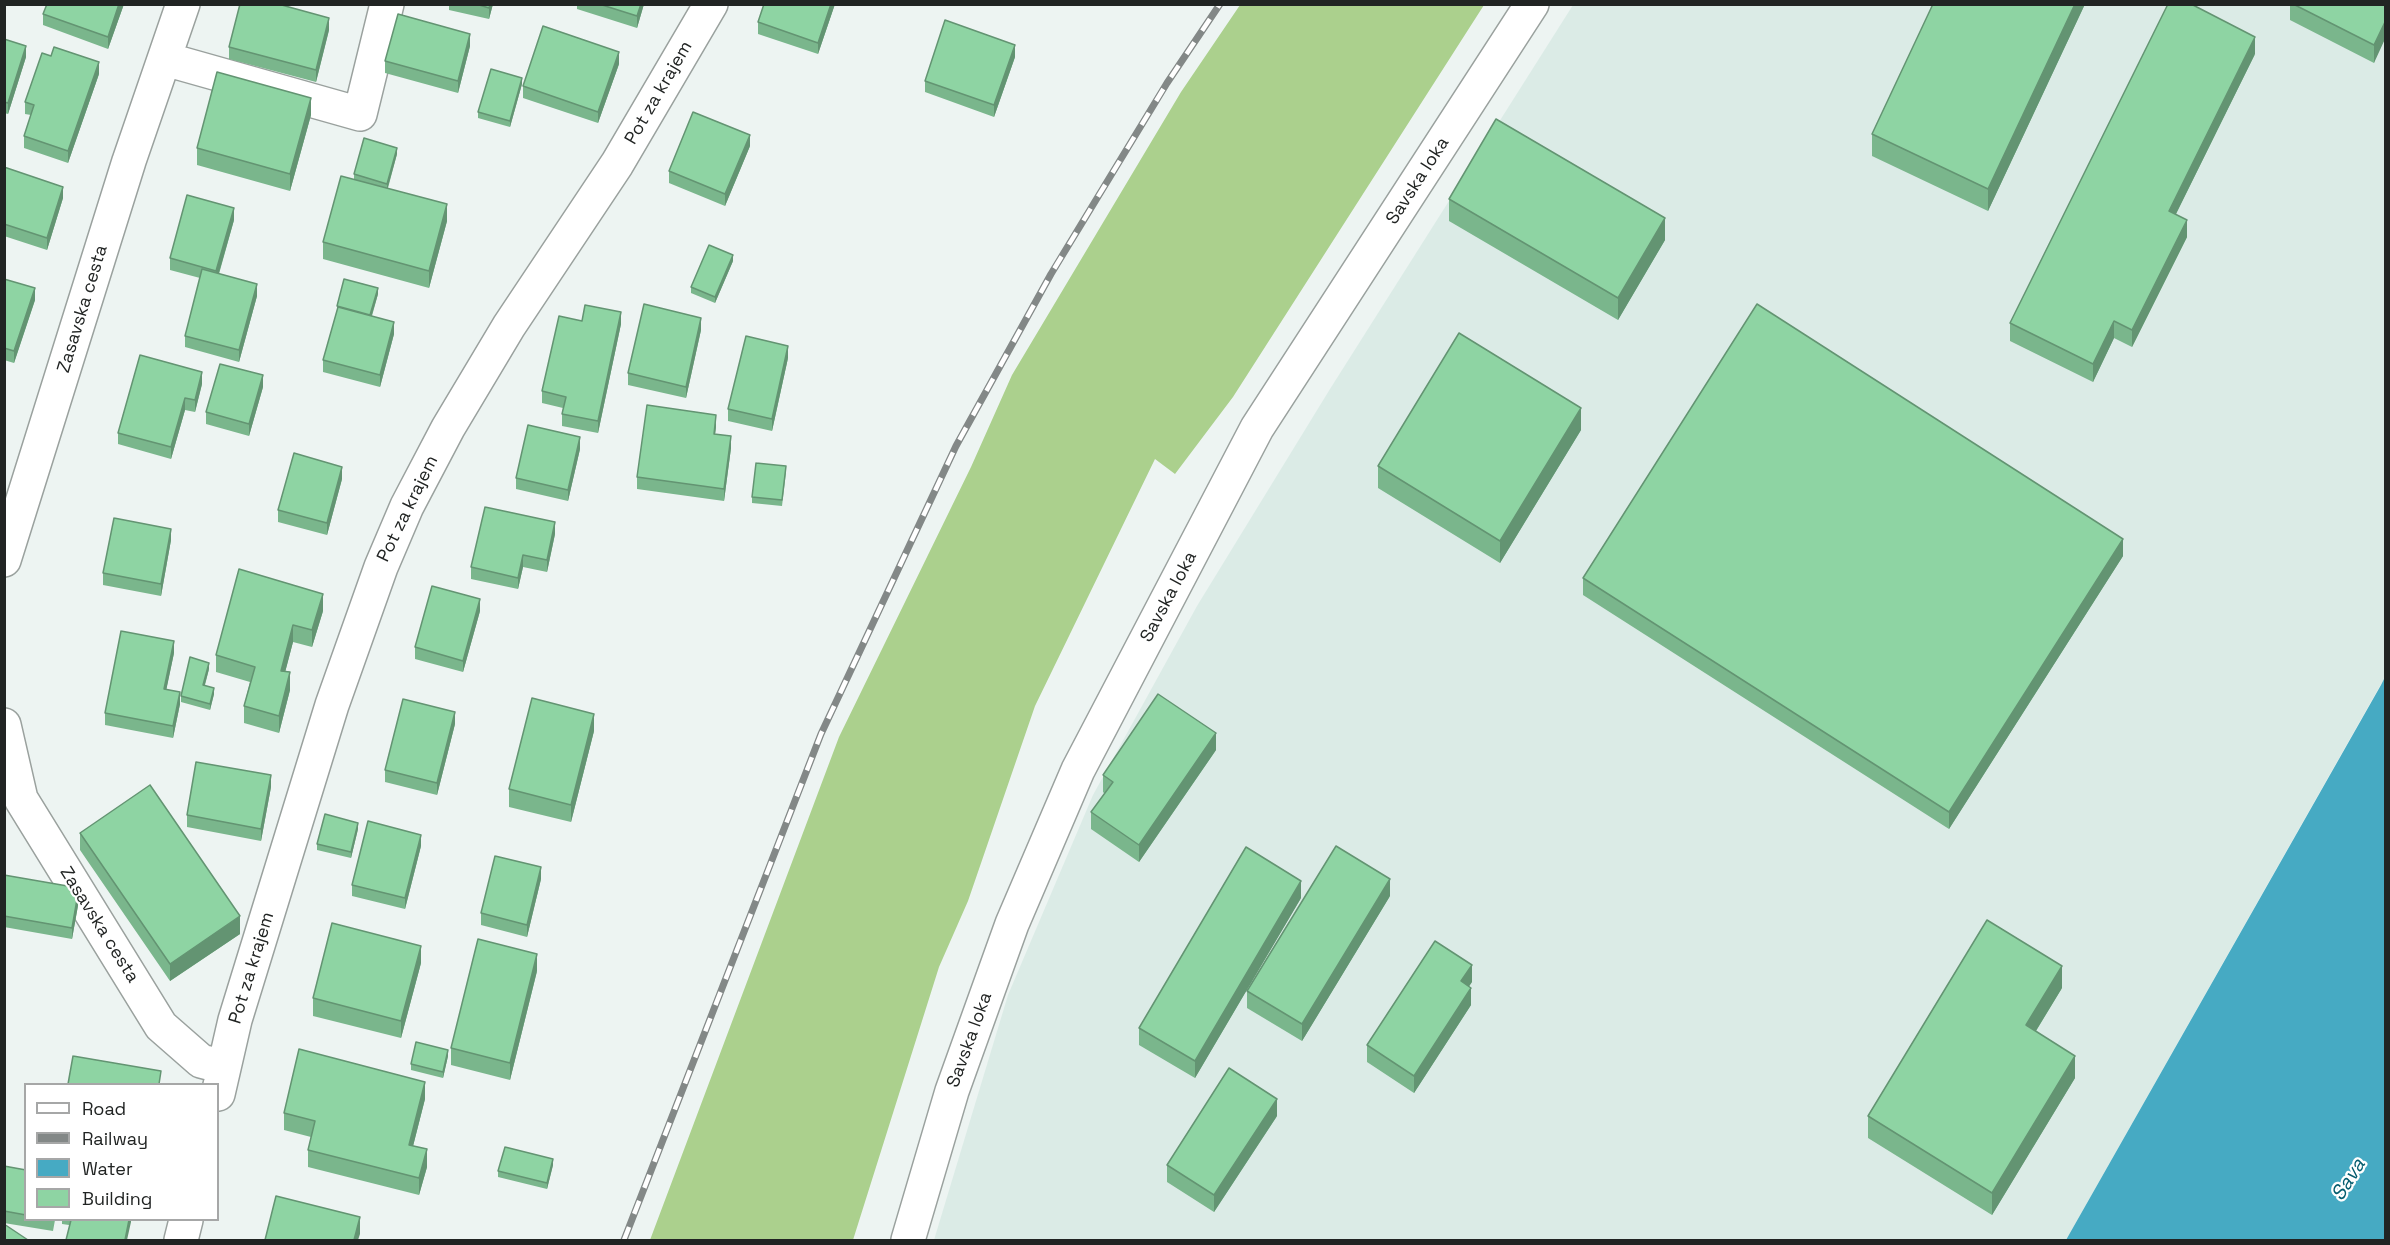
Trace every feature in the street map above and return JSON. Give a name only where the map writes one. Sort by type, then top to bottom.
[{"type":"street","name":"Zasavska cesta","points":[[4,560],[129,161],[183,4]]},
{"type":"street","points":[[165,59],[360,114],[387,4]]},
{"type":"street","name":"Pot za krajem","points":[[221,1080],[235,1020],[332,705],[381,567],[408,506],[448,428],[509,326],[617,165],[711,4]]},
{"type":"street","name":"Savska loka","points":[[908,1240],[952,1091],[1000,957],[1078,770],[1257,428],[1532,4]]},
{"type":"street","name":"Zasavska cesta","points":[[4,725],[13,796],[162,1026],[221,1080]]},
{"type":"street","points":[[182,1240],[186,1221]]},
{"type":"shaded area","points":[[1573,5],[2385,5],[2385,677],[2066,1240],[934,1240],[1008,995],[1093,795],[1197,606],[1330,389]]},
{"type":"green space","points":[[1240,5],[1484,5],[1233,397],[1175,474],[1155,459],[1035,706],[968,901],[939,967],[853,1240],[650,1240],[839,737],[971,467],[1012,375],[1181,92]]},
{"type":"water","name":"Sava","points":[[2385,677],[2385,1240],[2066,1240],[2381,685]]},
{"type":"building","points":[[47,4],[119,4],[108,37],[43,14]]},
{"type":"building","points":[[240,4],[278,4],[329,18],[316,70],[229,47]]},
{"type":"building","points":[[476,4],[490,4],[489,8]]},
{"type":"building","points":[[599,4],[641,4],[637,16]]},
{"type":"building","points":[[764,4],[831,4],[818,43],[758,22]]},
{"type":"building","points":[[1933,4],[2075,4],[1988,189],[1872,134]]},
{"type":"building","points":[[2168,4],[2191,4],[2255,37],[2169,211],[2187,220],[2132,330],[2114,321],[2093,364],[2010,323]]},
{"type":"building","points":[[2293,4],[2385,4],[2385,22],[2374,45]]},
{"type":"building","points":[[398,14],[470,34],[458,81],[385,61]]},
{"type":"building","points":[[945,20],[1015,45],[994,105],[925,81]]},
{"type":"building","points":[[543,26],[619,52],[598,112],[523,86]]},
{"type":"building","points":[[4,39],[26,46],[8,103],[4,102]]},
{"type":"building","points":[[54,47],[99,62],[68,151],[24,136],[34,105],[25,102],[42,53],[51,56]]},
{"type":"building","points":[[491,69],[522,78],[510,121],[478,112]]},
{"type":"building","points":[[217,72],[311,98],[290,174],[197,148]]},
{"type":"building","points":[[693,112],[750,135],[725,194],[669,171]]},
{"type":"building","points":[[1496,119],[1665,218],[1618,298],[1449,199]]},
{"type":"building","points":[[364,138],[397,148],[387,184],[354,174]]},
{"type":"building","points":[[4,167],[63,187],[47,238],[4,224]]},
{"type":"building","points":[[341,176],[447,204],[429,271],[323,242]]},
{"type":"building","points":[[187,195],[234,208],[216,271],[170,258]]},
{"type":"building","points":[[709,245],[733,255],[715,297],[691,287]]},
{"type":"building","points":[[202,269],[257,284],[239,350],[185,336]]},
{"type":"building","points":[[4,279],[35,288],[14,351],[4,348]]},
{"type":"building","points":[[344,279],[378,288],[370,315],[337,306]]},
{"type":"building","points":[[644,304],[701,318],[686,387],[628,373]]},
{"type":"building","points":[[1757,304],[2123,539],[1949,812],[1583,578]]},
{"type":"building","points":[[585,305],[621,312],[598,421],[562,414],[566,397],[542,391],[559,316],[582,321]]},
{"type":"building","points":[[338,307],[394,322],[380,375],[323,360]]},
{"type":"building","points":[[1459,333],[1581,408],[1500,541],[1378,466]]},
{"type":"building","points":[[746,336],[788,346],[772,419],[728,409]]},
{"type":"building","points":[[140,355],[202,372],[195,400],[185,398],[171,447],[118,433]]},
{"type":"building","points":[[220,364],[263,375],[249,424],[206,412]]},
{"type":"building","points":[[647,405],[716,415],[714,434],[731,436],[724,489],[637,477]]},
{"type":"building","points":[[528,425],[580,437],[568,490],[516,478]]},
{"type":"building","points":[[294,453],[342,467],[327,523],[278,510]]},
{"type":"building","points":[[756,463],[786,466],[782,500],[752,497]]},
{"type":"building","points":[[485,507],[555,522],[547,560],[523,555],[518,578],[471,567]]},
{"type":"building","points":[[114,518],[171,529],[161,584],[103,573]]},
{"type":"building","points":[[239,569],[323,594],[312,630],[293,625],[281,671],[290,672],[279,716],[244,706],[255,667],[216,655]]},
{"type":"building","points":[[432,586],[480,599],[463,661],[415,647]]},
{"type":"building","points":[[121,631],[174,641],[164,689],[180,692],[173,726],[105,713]]},
{"type":"building","points":[[190,657],[209,663],[203,685],[214,688],[210,704],[181,696]]},
{"type":"building","points":[[1158,694],[1216,733],[1139,845],[1091,812],[1113,782],[1103,775]]},
{"type":"building","points":[[532,698],[594,714],[571,805],[509,789]]},
{"type":"building","points":[[403,699],[455,712],[437,783],[385,770]]},
{"type":"building","points":[[196,762],[271,775],[261,829],[187,815]]},
{"type":"building","points":[[150,785],[240,916],[170,964],[80,833]]},
{"type":"building","points":[[325,814],[358,823],[351,852],[317,844]]},
{"type":"building","points":[[368,821],[421,835],[405,898],[352,885]]},
{"type":"building","points":[[1336,846],[1390,879],[1302,1024],[1247,991]]},
{"type":"building","points":[[1246,847],[1301,881],[1195,1061],[1139,1028]]},
{"type":"building","points":[[495,856],[541,867],[527,925],[481,913]]},
{"type":"building","points":[[4,875],[79,888],[72,928],[4,916]]},
{"type":"building","points":[[1987,920],[2062,966],[2026,1025],[2075,1056],[1992,1193],[1868,1116]]},
{"type":"building","points":[[332,923],[421,946],[401,1021],[313,998]]},
{"type":"building","points":[[478,939],[537,954],[510,1063],[451,1048]]},
{"type":"building","points":[[1435,941],[1472,965],[1461,981],[1471,988],[1414,1076],[1367,1045]]},
{"type":"building","points":[[416,1042],[448,1050],[443,1072],[411,1064]]},
{"type":"building","points":[[299,1049],[425,1082],[409,1145],[427,1149],[419,1178],[308,1150],[315,1121],[284,1113]]},
{"type":"building","points":[[73,1056],[161,1071],[159,1083],[68,1083]]},
{"type":"building","points":[[1229,1068],[1277,1099],[1214,1195],[1167,1165]]},
{"type":"building","points":[[505,1147],[553,1159],[547,1183],[498,1171]]},
{"type":"building","points":[[4,1166],[24,1170],[24,1215],[4,1211]]},
{"type":"building","points":[[276,1196],[360,1217],[354,1240],[265,1240]]},
{"type":"building","points":[[71,1221],[129,1221],[125,1240],[66,1240]]},
{"type":"building","points":[[4,1224],[28,1240],[4,1240]]},
{"type":"railway","points":[[624,1240],[821,734],[956,446],[1051,274],[1167,83],[1220,4]]}]
